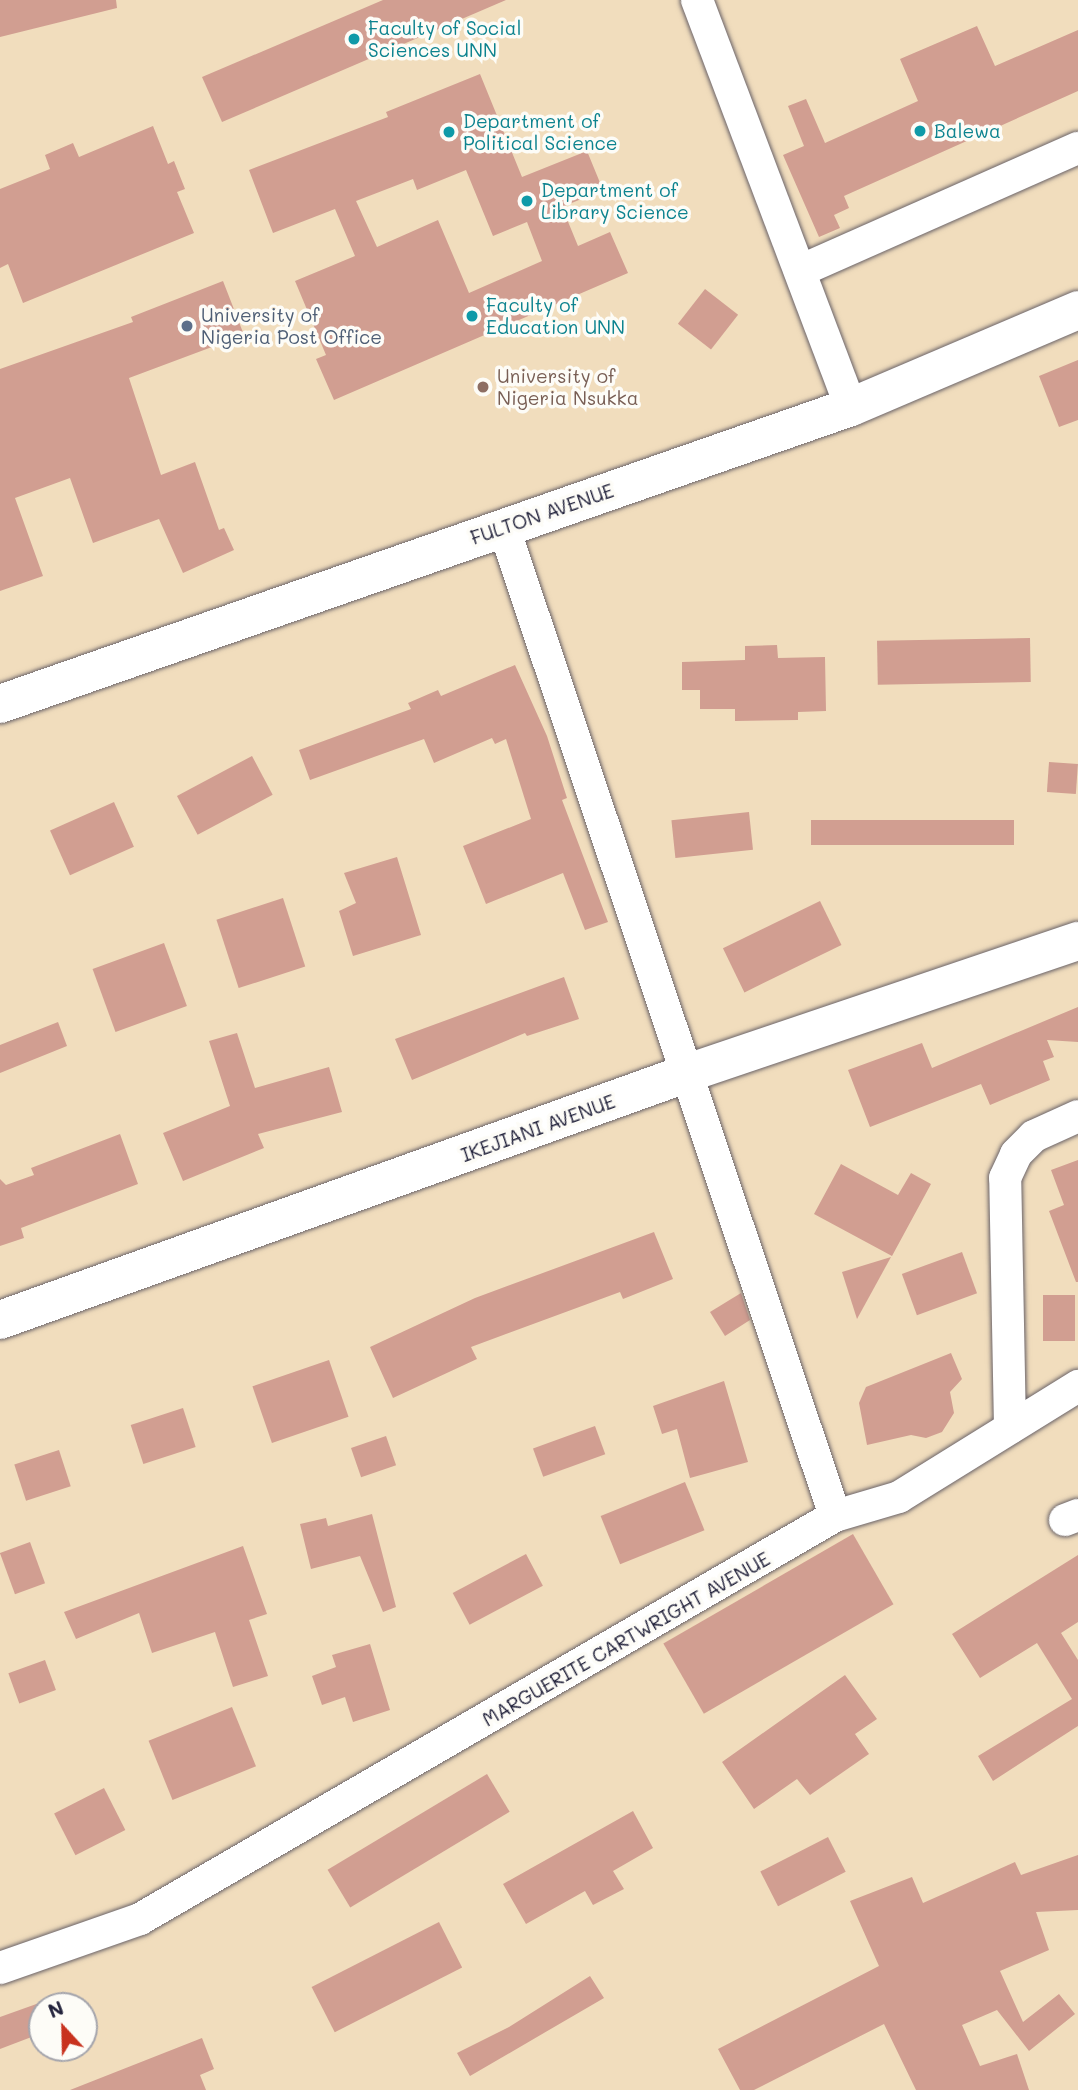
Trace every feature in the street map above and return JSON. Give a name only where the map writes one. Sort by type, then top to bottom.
[{"type":"street","points":[[697,0],[850,407]]},
{"type":"street","points":[[800,271],[1078,148]]},
{"type":"street","name":"FULTON AVENUE","points":[[0,704],[850,407],[1078,310]]},
{"type":"street","points":[[504,528],[835,1516]]},
{"type":"street","name":"IKEJIANI AVENUE","points":[[0,1321],[688,1073],[1078,941]]},
{"type":"street","points":[[1010,1428],[1005,1178],[1016,1154],[1034,1136],[1078,1115]]},
{"type":"street","name":"MARGUERITE CARTWRIGHT AVENUE","points":[[0,1968],[140,1919],[835,1516],[899,1497],[1078,1386]]},
{"type":"building","points":[[0,0],[116,0],[117,8],[0,37]]},
{"type":"building","name":"Faculty of Social Sciences UNN","points":[[383,0],[506,0],[222,122],[202,77]]},
{"type":"building","name":"Balewa","points":[[977,26],[995,66],[1078,30],[1078,91],[844,196],[849,208],[834,215],[840,228],[819,237],[783,155],[804,146],[788,106],[806,99],[825,143],[918,101],[900,59]]},
{"type":"building","points":[[480,74],[522,177],[587,151],[603,190],[562,207],[578,246],[610,232],[628,273],[334,400],[316,359],[326,355],[295,281],[355,256],[335,209],[273,233],[249,170],[388,117],[386,112]],"holes":[[[466,170],[493,236],[527,222],[542,261],[469,293],[438,220],[377,247],[356,201],[413,179],[417,190]]]},
{"type":"building","points":[[153,126],[168,164],[174,161],[185,189],[177,192],[194,233],[23,303],[8,264],[0,268],[0,189],[50,169],[45,155],[73,143],[79,157]]},
{"type":"building","points":[[223,281],[244,335],[129,378],[161,475],[195,462],[219,530],[224,528],[234,550],[183,573],[159,519],[93,543],[70,478],[15,498],[43,576],[0,591],[0,369],[133,322],[131,317]]},
{"type":"building","points":[[705,289],[738,315],[711,350],[678,324]]},
{"type":"building","points":[[1078,360],[1078,420],[1059,427],[1039,376]]},
{"type":"building","points":[[1030,638],[1031,682],[878,685],[877,641]]},
{"type":"building","points":[[777,645],[778,658],[825,657],[826,711],[798,712],[798,720],[735,721],[735,709],[700,709],[700,690],[682,690],[682,662],[745,660],[745,646]]},
{"type":"building","points":[[515,665],[547,736],[567,798],[562,800],[608,922],[585,930],[563,873],[486,904],[463,846],[531,819],[506,739],[495,744],[492,738],[434,763],[424,739],[310,780],[299,750],[411,709],[408,703],[438,690],[441,696]]},
{"type":"building","points":[[252,756],[273,795],[198,835],[177,796]]},
{"type":"building","points":[[1049,762],[1078,764],[1076,794],[1047,792]]},
{"type":"building","points":[[114,802],[134,847],[70,875],[50,830]]},
{"type":"building","points":[[749,812],[753,850],[675,858],[671,820]]},
{"type":"building","points":[[811,820],[1014,820],[1014,845],[811,845]]},
{"type":"building","points":[[397,857],[421,935],[353,956],[339,911],[356,903],[344,873]]},
{"type":"building","points":[[283,898],[305,966],[239,988],[216,920]]},
{"type":"building","points":[[820,901],[841,945],[744,992],[723,948]]},
{"type":"building","points":[[164,943],[187,1006],[115,1032],[93,969]]},
{"type":"building","points":[[564,977],[579,1019],[527,1036],[525,1033],[412,1080],[395,1039]]},
{"type":"building","points":[[1078,1007],[1078,1042],[1047,1040],[1054,1057],[1043,1061],[1050,1080],[990,1105],[981,1084],[870,1127],[848,1070],[922,1043],[932,1068]]},
{"type":"building","points":[[58,1022],[67,1046],[0,1073],[0,1045]]},
{"type":"building","points":[[237,1033],[255,1088],[329,1067],[342,1112],[258,1134],[264,1148],[183,1181],[163,1133],[230,1106],[209,1041]]},
{"type":"building","points":[[120,1134],[138,1184],[21,1228],[24,1238],[0,1246],[0,1179],[6,1185],[34,1175],[31,1168]]},
{"type":"building","points":[[1078,1160],[1076,1282],[1049,1211],[1064,1205],[1051,1170]]},
{"type":"building","points":[[841,1164],[898,1195],[911,1173],[931,1184],[892,1256],[814,1214]]},
{"type":"building","points":[[654,1232],[673,1279],[623,1299],[620,1292],[471,1347],[477,1359],[393,1398],[370,1347],[475,1298]]},
{"type":"building","points":[[962,1252],[977,1293],[917,1315],[902,1274]]},
{"type":"building","points":[[891,1257],[857,1319],[842,1272]]},
{"type":"building","points":[[741,1293],[750,1320],[725,1336],[710,1312]]},
{"type":"building","points":[[1043,1295],[1075,1295],[1075,1341],[1043,1341]]},
{"type":"building","points":[[951,1353],[962,1379],[950,1392],[954,1413],[942,1432],[926,1438],[911,1435],[867,1445],[859,1403],[866,1387]]},
{"type":"building","points":[[329,1360],[349,1417],[272,1443],[252,1386]]},
{"type":"building","points":[[724,1381],[748,1462],[690,1478],[677,1429],[662,1434],[653,1406]]},
{"type":"building","points":[[183,1408],[196,1447],[143,1464],[131,1425]]},
{"type":"building","points":[[595,1426],[605,1454],[543,1477],[533,1449]]},
{"type":"building","points":[[386,1436],[396,1465],[361,1477],[351,1448]]},
{"type":"building","points":[[59,1450],[71,1486],[26,1501],[14,1465]]},
{"type":"building","points":[[685,1482],[704,1530],[620,1564],[601,1516]]},
{"type":"building","points":[[372,1514],[396,1607],[383,1612],[360,1556],[311,1569],[300,1524],[326,1518],[328,1526]]},
{"type":"building","points":[[853,1534],[894,1604],[704,1714],[663,1644]]},
{"type":"building","points":[[30,1542],[45,1583],[15,1594],[0,1553]]},
{"type":"building","points":[[243,1546],[267,1614],[249,1620],[268,1676],[233,1687],[215,1632],[152,1653],[139,1613],[76,1639],[64,1612]]},
{"type":"building","points":[[526,1554],[543,1586],[470,1625],[453,1593]]},
{"type":"building","points":[[1078,1555],[1078,1622],[1061,1633],[1078,1660],[1078,1726],[993,1781],[978,1756],[1072,1699],[1037,1643],[980,1678],[952,1634]]},
{"type":"building","points":[[370,1644],[390,1710],[353,1722],[345,1697],[322,1705],[312,1676],[336,1667],[332,1655]]},
{"type":"building","points":[[45,1660],[56,1690],[19,1703],[8,1673]]},
{"type":"building","points":[[845,1675],[877,1719],[855,1734],[869,1754],[810,1795],[797,1779],[754,1809],[722,1762]]},
{"type":"building","points":[[232,1707],[256,1766],[173,1800],[149,1741]]},
{"type":"building","points":[[487,1774],[510,1812],[350,1908],[328,1870]]},
{"type":"building","points":[[104,1788],[125,1830],[75,1855],[54,1813]]},
{"type":"building","points":[[633,1811],[653,1848],[613,1871],[624,1889],[593,1905],[585,1891],[526,1924],[503,1884]]},
{"type":"building","points":[[828,1837],[846,1872],[778,1906],[760,1872]]},
{"type":"building","points":[[1078,1855],[1078,1910],[1036,1912],[1049,1950],[1000,1971],[1023,2022],[1059,1994],[1075,2014],[1029,2051],[997,2010],[962,2025],[980,2066],[1017,2054],[1029,2090],[916,2090],[884,2024],[754,2090],[740,2090],[718,2049],[879,1966],[850,1901],[912,1877],[923,1903],[1015,1862],[1021,1875]]},
{"type":"building","points":[[439,1922],[462,1967],[335,2032],[312,1987]]},
{"type":"building","points":[[590,1976],[604,1998],[470,2076],[457,2053],[509,2027]]},
{"type":"building","points":[[28,2007],[28,2038],[0,2049],[0,2017]]},
{"type":"building","points":[[202,2038],[214,2069],[200,2075],[206,2090],[70,2090]]},
{"type":"place","name":"Faculty of Social Sciences UNN","points":[[354,39]]},
{"type":"place","name":"Balewa","points":[[920,131]]},
{"type":"place","name":"Department of Political Science","points":[[449,132]]},
{"type":"place","name":"Department of Library Science","points":[[527,201]]},
{"type":"place","name":"Faculty of Education UNN","points":[[472,316]]},
{"type":"place","name":"University of Nigeria Post Office","points":[[187,326]]},
{"type":"place","name":"University of Nigeria Nsukka","points":[[483,387]]}]
